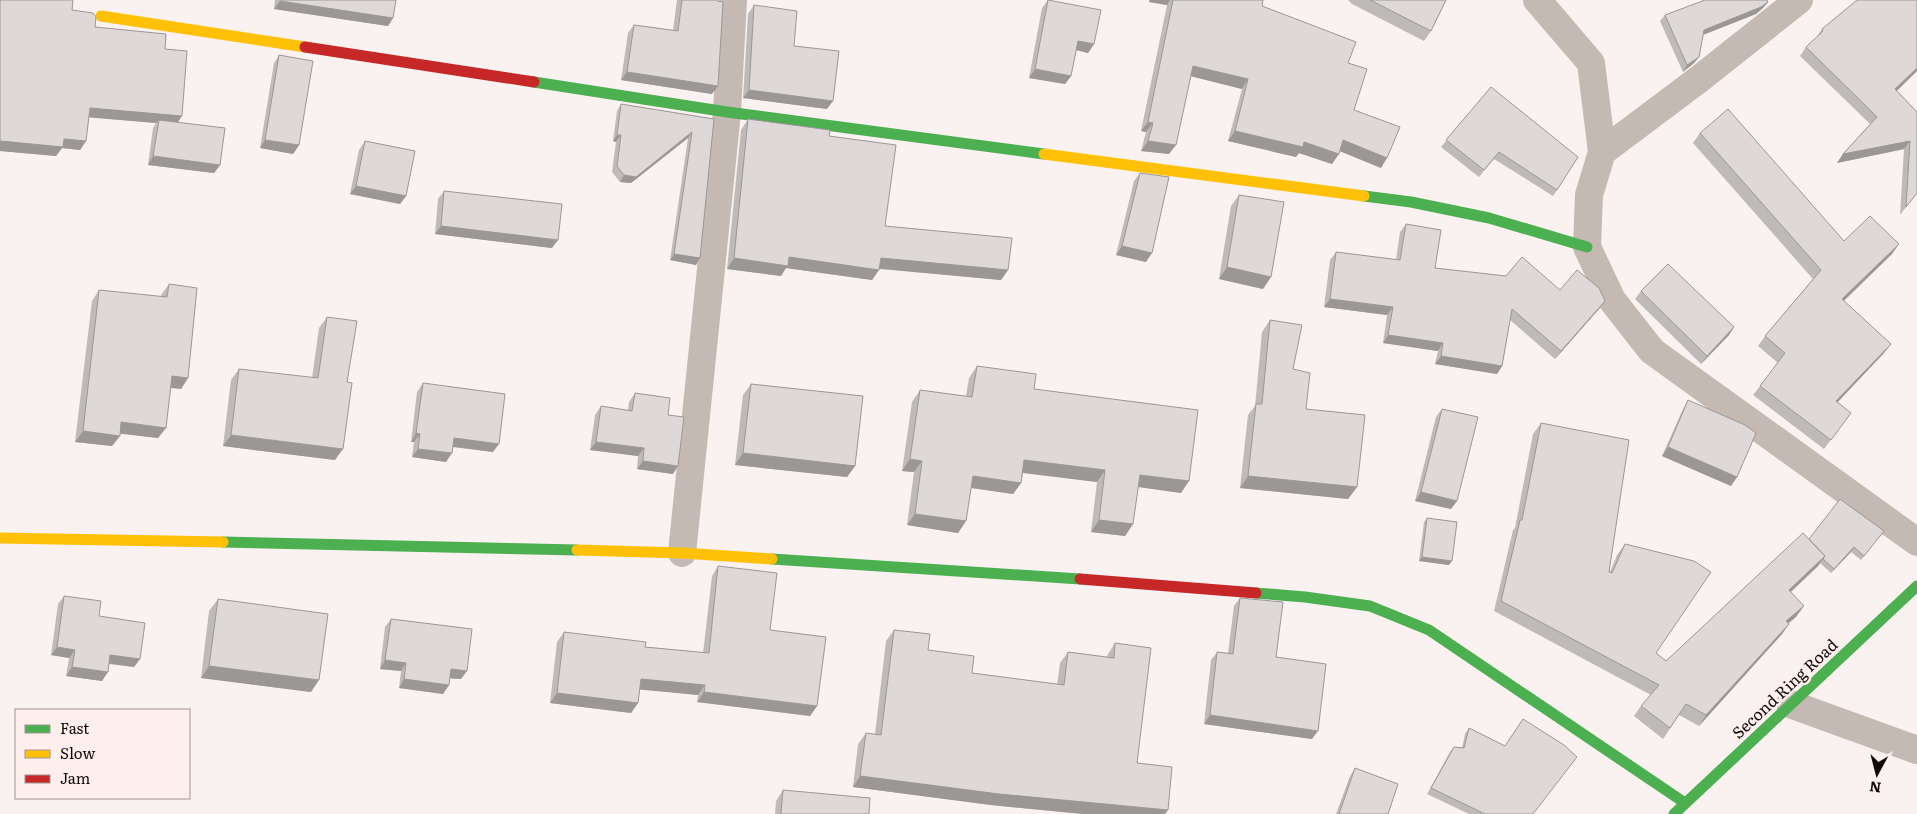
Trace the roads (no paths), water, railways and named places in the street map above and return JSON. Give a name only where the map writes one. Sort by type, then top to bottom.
[{"type":"street","points":[[682,553],[727,112],[733,0]]},
{"type":"street","points":[[1537,0],[1591,63],[1602,152],[1589,195],[1587,247],[1612,300],[1652,351],[1917,542]]},
{"type":"street","points":[[1602,152],[1698,80],[1799,0]]},
{"type":"street","points":[[101,16],[727,112],[1411,202],[1489,218],[1587,247]]},
{"type":"street","points":[[0,538],[359,544],[682,553],[1144,583],[1305,596],[1370,606],[1429,630],[1685,804]]},
{"type":"street","name":"Second Ring Road","points":[[1674,814],[1917,586]]},
{"type":"street","points":[[1790,704],[1917,750]]}]
